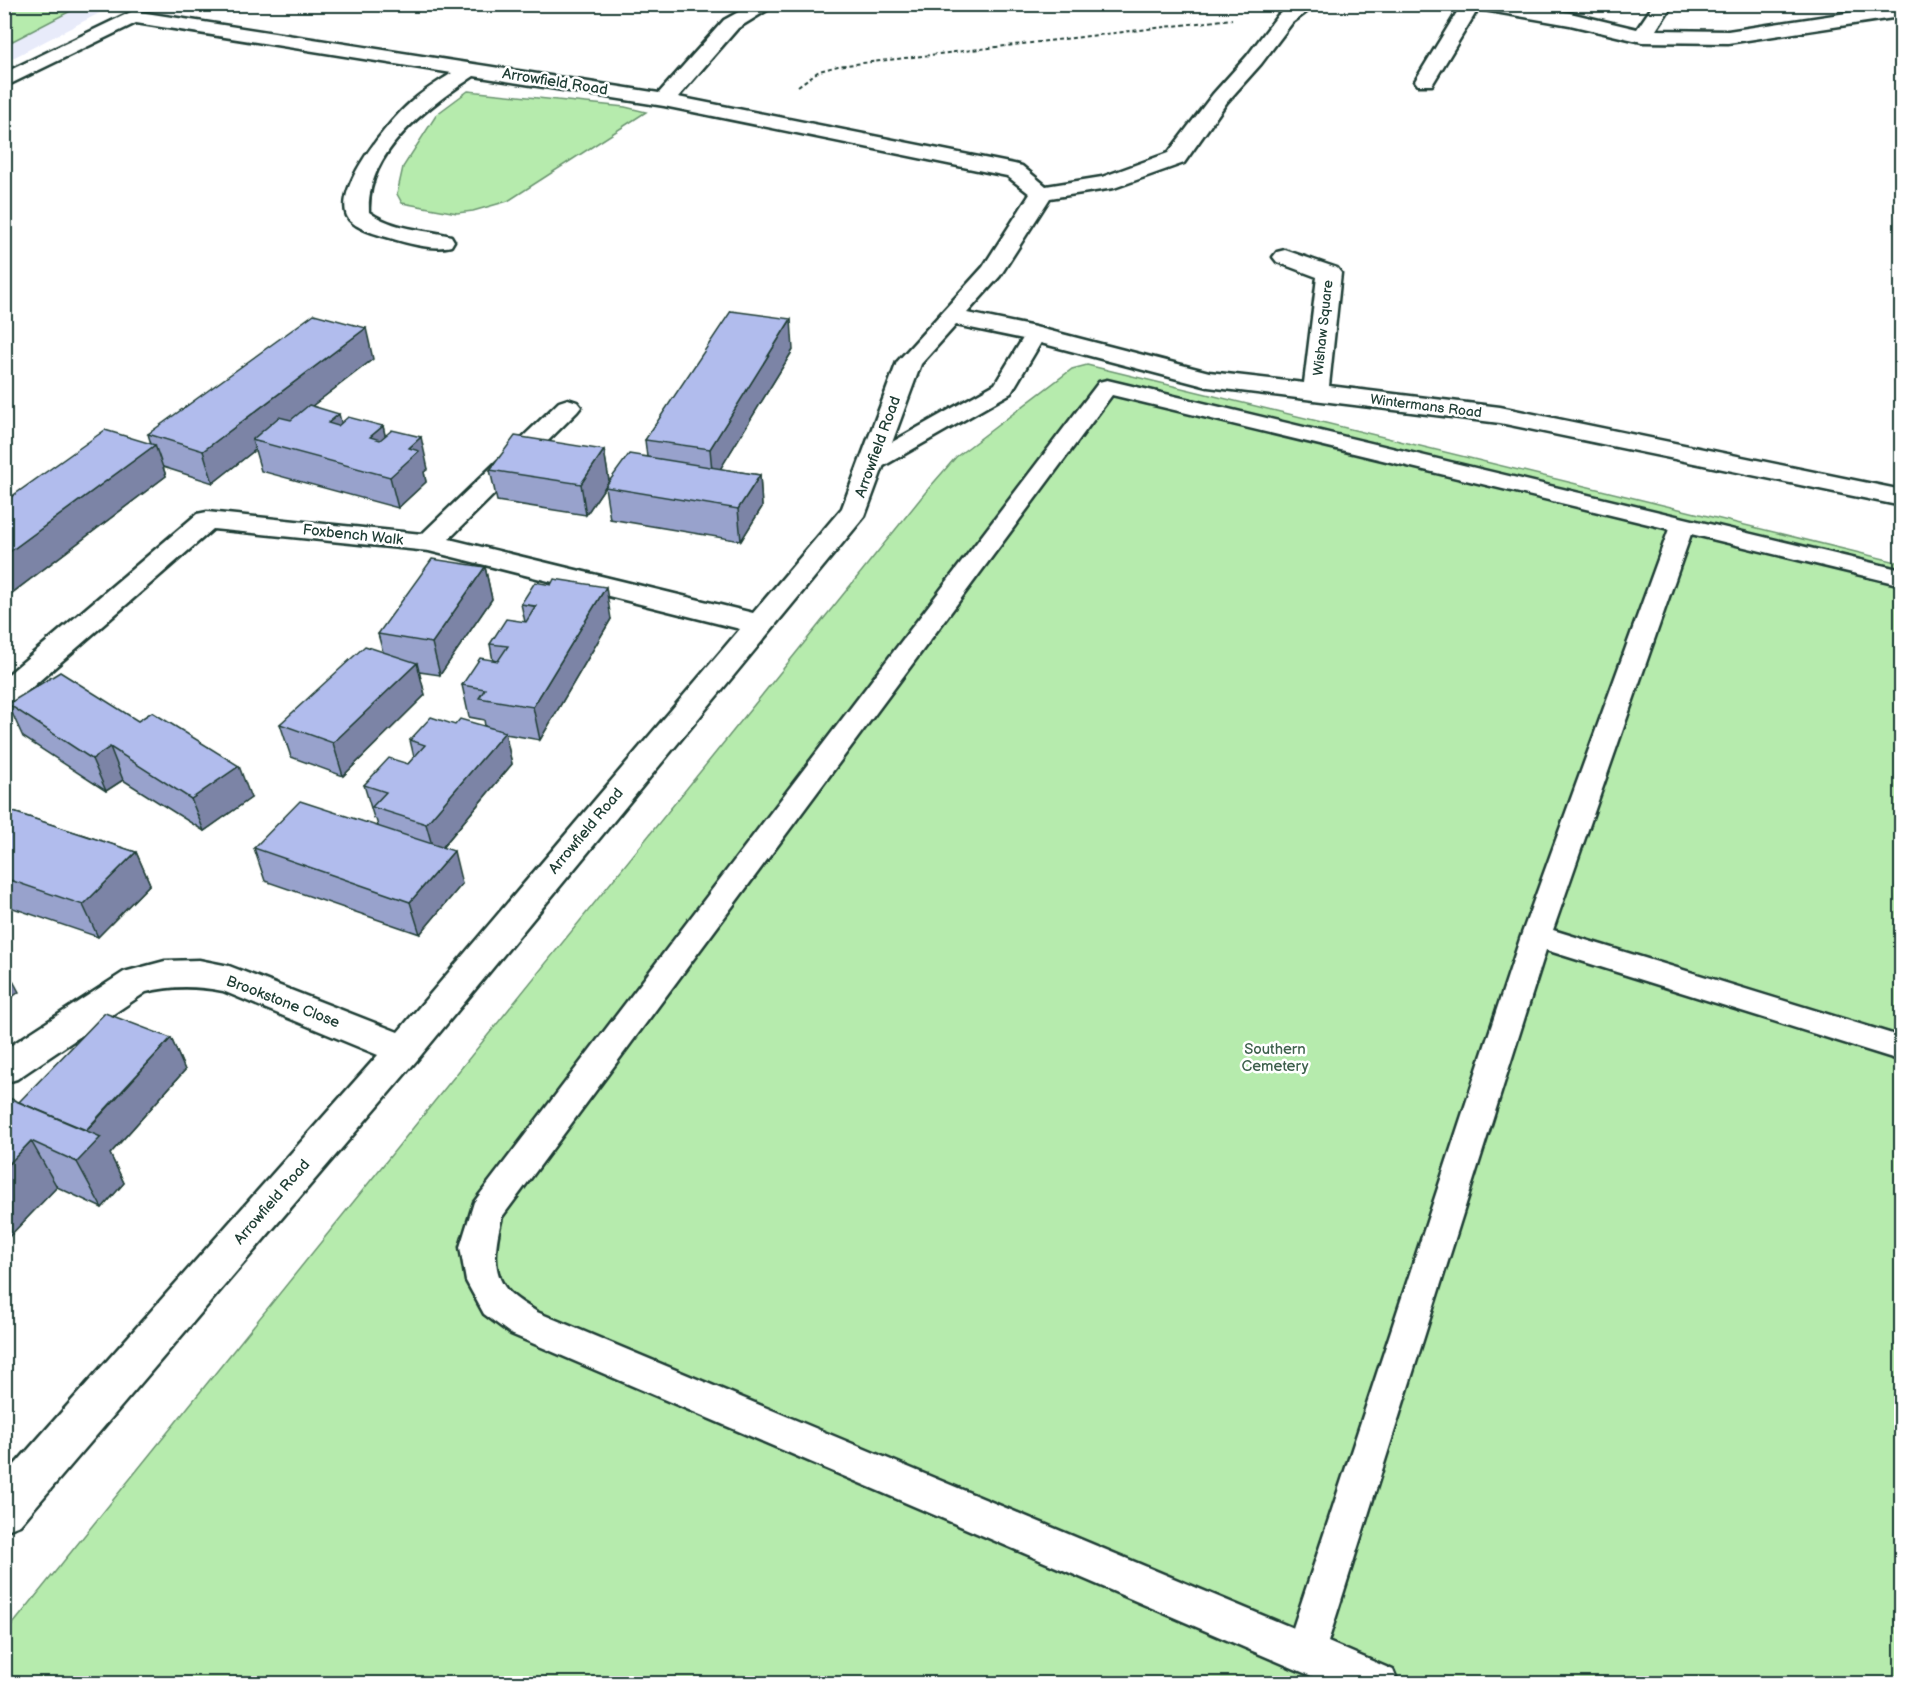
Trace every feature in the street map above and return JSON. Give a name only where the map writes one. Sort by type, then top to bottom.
[{"type":"street","points":[[4,81],[134,17],[155,4]]},
{"type":"street","points":[[664,100],[731,24],[768,4]]},
{"type":"street","points":[[1042,193],[1106,183],[1176,158],[1220,98],[1254,60],[1285,19],[1308,4]]},
{"type":"street","points":[[1425,81],[1472,4]]},
{"type":"street","points":[[1479,4],[1570,20],[1642,36],[1728,37],[1893,12],[1902,14]]},
{"type":"street","points":[[1642,36],[1664,4]]},
{"type":"street","name":"Arrowfield Road","points":[[4,1510],[404,1050],[855,510],[909,362],[992,272],[1042,193],[1014,171],[664,100],[134,17]]},
{"type":"street","points":[[443,241],[405,235],[369,224],[358,215],[358,192],[388,139],[408,116],[428,98],[472,69]]},
{"type":"street","name":"Wishaw Square","points":[[1285,257],[1329,273],[1316,392]]},
{"type":"street","name":"Wintermans Road","points":[[950,317],[1035,334],[1208,378],[1500,415],[1902,498]]},
{"type":"street","points":[[429,543],[568,407]]},
{"type":"street","name":"Foxbench Walk","points":[[4,695],[207,520],[429,543],[758,624]]},
{"type":"street","name":"Brookstone Close","points":[[4,1069],[136,981],[165,975],[199,973],[230,979],[404,1050]]},
{"type":"lane","points":[[872,463],[1003,388],[1035,334]]},
{"type":"lane","points":[[1379,1683],[524,1323],[496,1303],[483,1281],[477,1247],[486,1212],[1107,387],[1902,578]]},
{"type":"lane","points":[[1305,1651],[1536,936],[1682,525]]},
{"type":"lane","points":[[1536,936],[1902,1049]]},
{"type":"path","points":[[754,118],[819,71],[838,66],[1233,19]]},
{"type":"shaded area","points":[[5,5],[115,5],[5,62]]},
{"type":"green space","points":[[5,4],[82,4],[82,5],[5,45]]},
{"type":"green space","points":[[468,91],[625,107],[646,112],[508,201],[457,213],[402,203],[397,194],[403,167],[437,114]]},
{"type":"green space","name":"Southern Cemetery","points":[[1087,365],[1901,563],[1901,1683],[5,1684],[5,1634],[929,488],[956,457],[1072,369]]},
{"type":"building","points":[[731,311],[791,319],[710,449],[645,440]]},
{"type":"building","points":[[314,314],[366,328],[203,451],[148,434]]},
{"type":"building","points":[[309,405],[339,414],[328,423],[338,426],[348,417],[383,426],[370,437],[380,440],[392,430],[421,437],[409,448],[419,451],[390,477],[252,440],[279,417],[291,420]]},
{"type":"building","points":[[105,430],[155,445],[4,556],[4,502]]},
{"type":"building","points":[[515,436],[604,450],[581,484],[490,470]]},
{"type":"building","points":[[629,454],[760,475],[738,509],[605,487]]},
{"type":"building","points":[[432,559],[485,567],[432,643],[378,634]]},
{"type":"building","points":[[554,579],[606,587],[533,707],[479,698],[485,689],[462,685],[480,658],[498,661],[508,646],[490,644],[506,619],[526,622],[536,606],[521,604],[535,582],[551,585]]},
{"type":"building","points":[[365,646],[417,663],[333,743],[280,724]]},
{"type":"building","points":[[60,672],[138,721],[152,712],[239,766],[191,799],[110,747],[92,759],[8,704]]},
{"type":"building","points":[[431,717],[455,725],[460,719],[505,732],[426,824],[372,807],[386,792],[364,785],[389,758],[408,764],[425,745],[410,740]]},
{"type":"building","points":[[300,801],[454,851],[410,902],[254,848]]},
{"type":"building","points":[[4,809],[136,852],[83,905],[4,878]]},
{"type":"building","points":[[105,1013],[171,1038],[86,1130],[19,1102]]},
{"type":"building","points":[[4,1096],[101,1137],[77,1162],[31,1141],[4,1169]]}]
